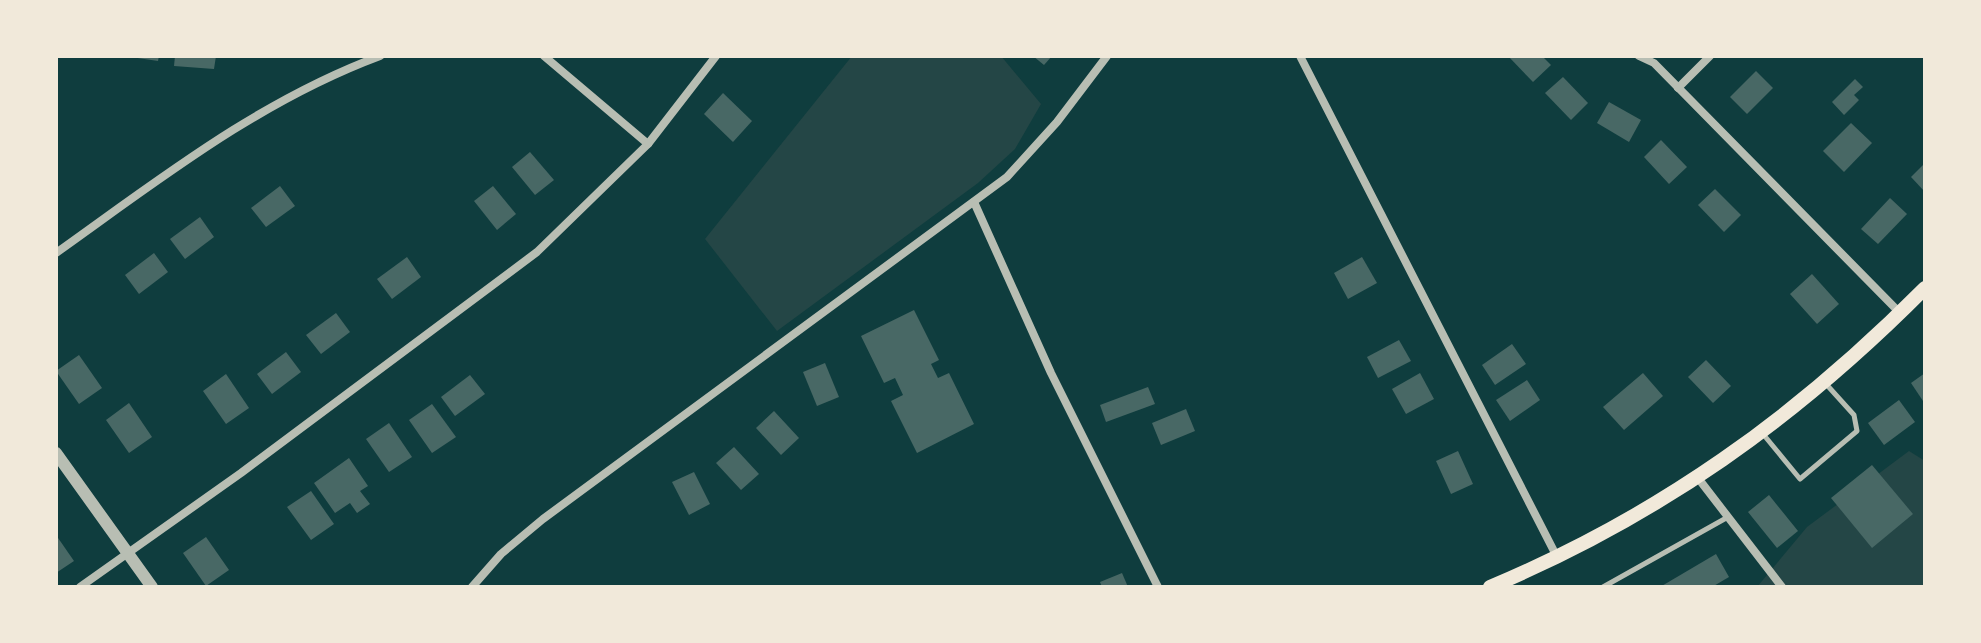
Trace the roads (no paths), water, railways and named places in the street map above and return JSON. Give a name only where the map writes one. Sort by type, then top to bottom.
[{"type":"main road","points":[[1490,587],[1507,584],[1698,478],[1763,434],[1825,383],[1925,288]]},
{"type":"street","points":[[56,253],[253,116],[296,91],[380,56]]},
{"type":"street","points":[[544,56],[648,144]]},
{"type":"street","points":[[80,587],[489,292],[537,252],[648,144],[716,56]]},
{"type":"street","points":[[472,587],[501,554],[543,519],[974,202],[1024,159],[1107,56]]},
{"type":"street","points":[[1300,56],[1557,557]]},
{"type":"street","points":[[1639,56],[1654,63],[1900,313]]},
{"type":"street","points":[[1678,88],[1710,56]]},
{"type":"street","points":[[974,202],[1051,373],[1158,587]]},
{"type":"street","points":[[56,453],[152,587]]},
{"type":"street","points":[[1698,478],[1782,587]]},
{"type":"lane","points":[[1763,434],[1800,479],[1857,431],[1854,415],[1825,383]]},
{"type":"lane","points":[[1603,587],[1728,517]]}]
